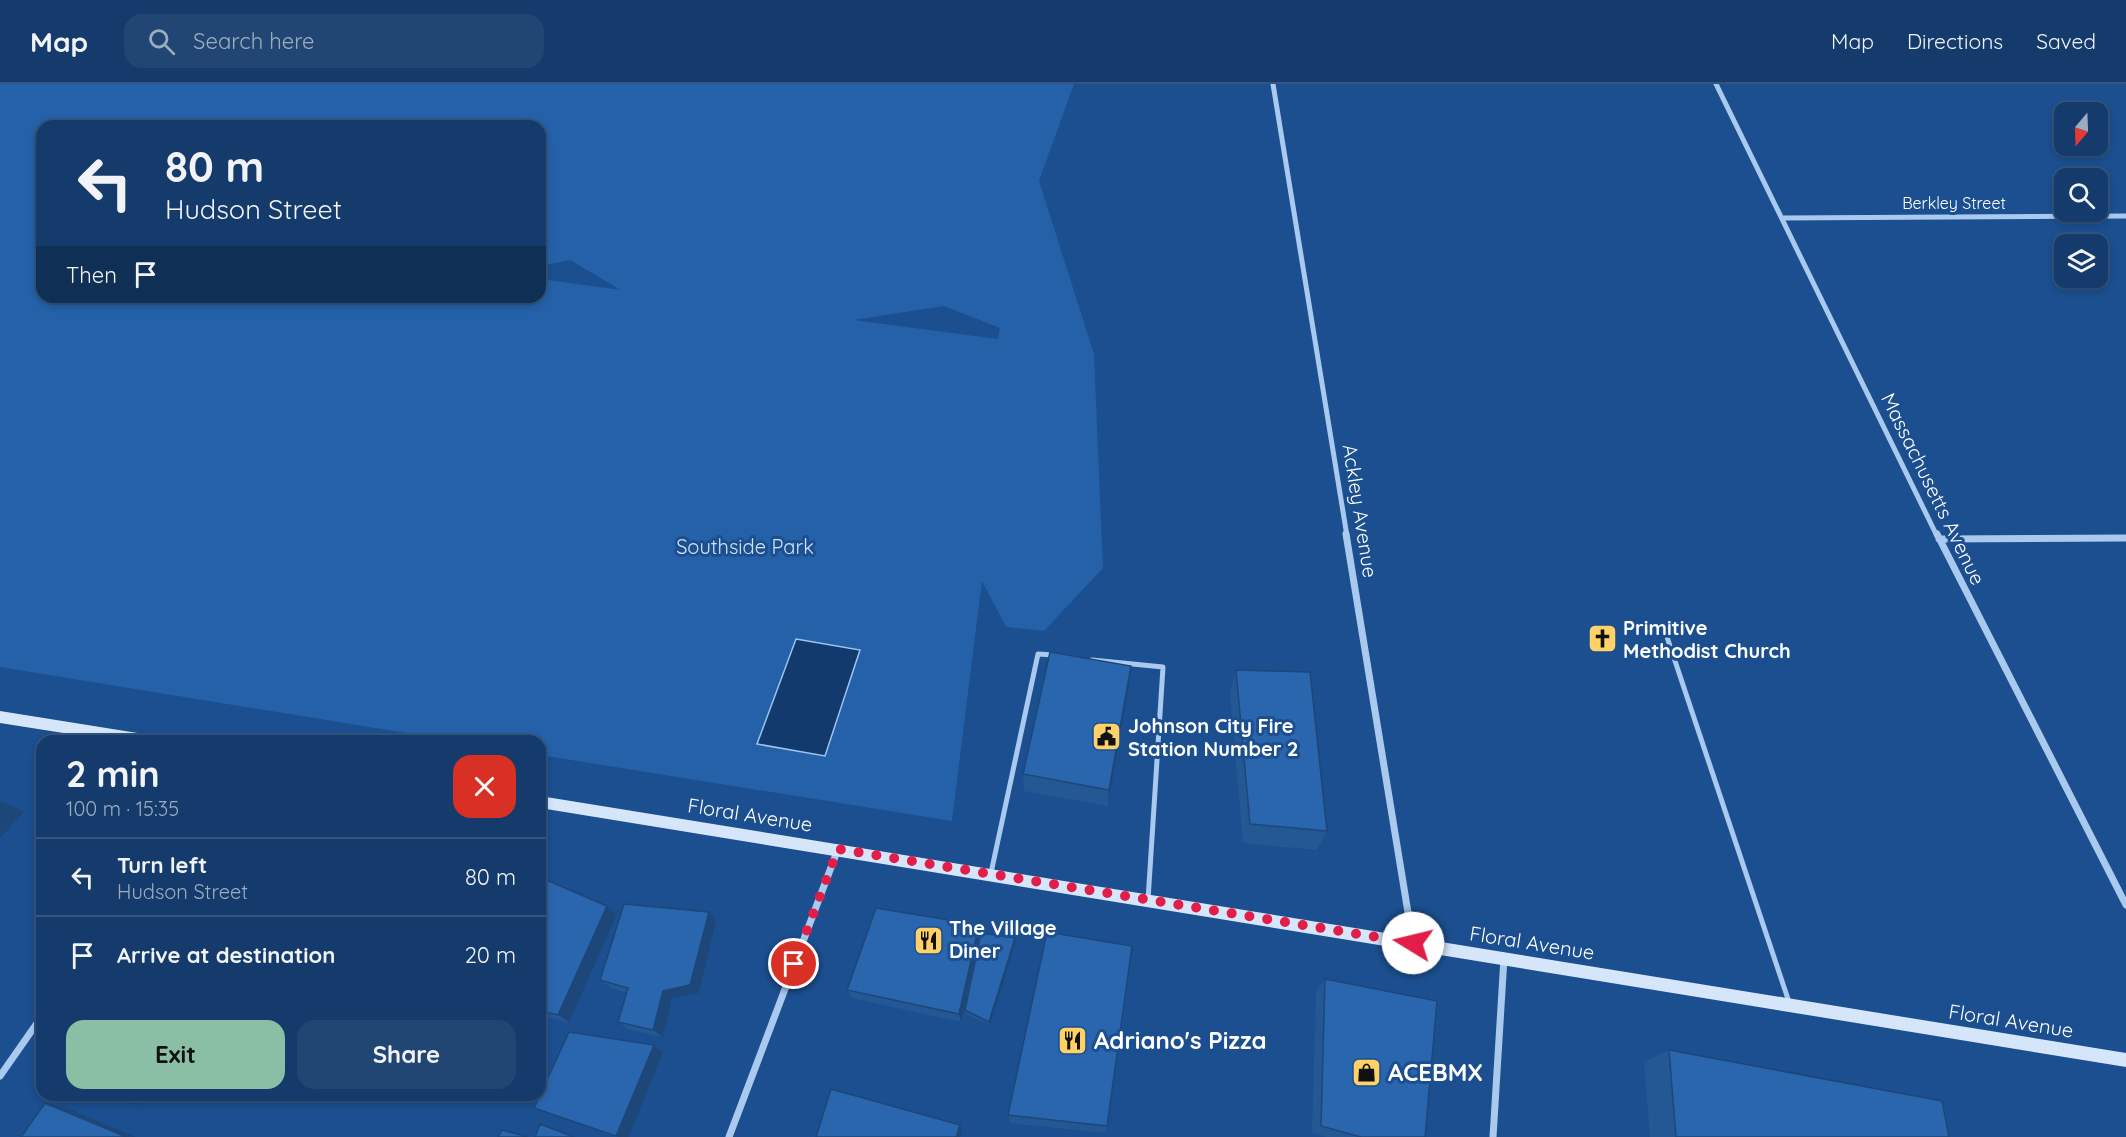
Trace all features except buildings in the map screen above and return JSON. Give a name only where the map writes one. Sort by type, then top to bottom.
[{"type":"street","name":"Ackley Avenue","points":[[1274,84],[1413,943]]},
{"type":"street","name":"Massachusetts Avenue","points":[[1716,84],[1939,538],[2126,905]]},
{"type":"street","name":"Berkley Street","points":[[1782,218],[2126,216]]},
{"type":"street","points":[[1939,538],[2126,538]]},
{"type":"street","points":[[0,717],[112,735]]},
{"type":"street","name":"Floral Avenue","points":[[546,803],[2126,1060]]},
{"type":"street","points":[[729,1137],[838,849]]},
{"type":"street","points":[[1493,1137],[1504,958]]},
{"type":"street","points":[[0,1076],[36,1025]]},
{"type":"lane","points":[[1666,634],[1790,1005]]},
{"type":"lane","points":[[990,874],[1038,654],[1061,656]]},
{"type":"lane","points":[[1083,659],[1162,668],[1148,900]]},
{"type":"green space","name":"Southside Park","points":[[0,84],[1074,84],[1039,181],[1094,354],[1103,568],[1044,631],[1006,627],[982,581],[952,821],[546,756],[546,735],[418,735],[0,667]],"holes":[[[944,306],[1000,328],[998,339],[853,320]]]},
{"type":"shaded area","points":[[796,639],[860,650],[825,756],[757,744]]},
{"type":"place","name":"Primitive Methodist Church","points":[[1602,639]]},
{"type":"place","name":"Johnson City Fire Station Number 2","points":[[1107,737]]},
{"type":"place","name":"The Village Diner","points":[[928,940]]},
{"type":"place","name":"Adriano's Pizza","points":[[1073,1041]]},
{"type":"place","name":"ACEBMX","points":[[1367,1073]]},
{"type":"route","points":[[794,964],[838,849],[1413,943]]}]
